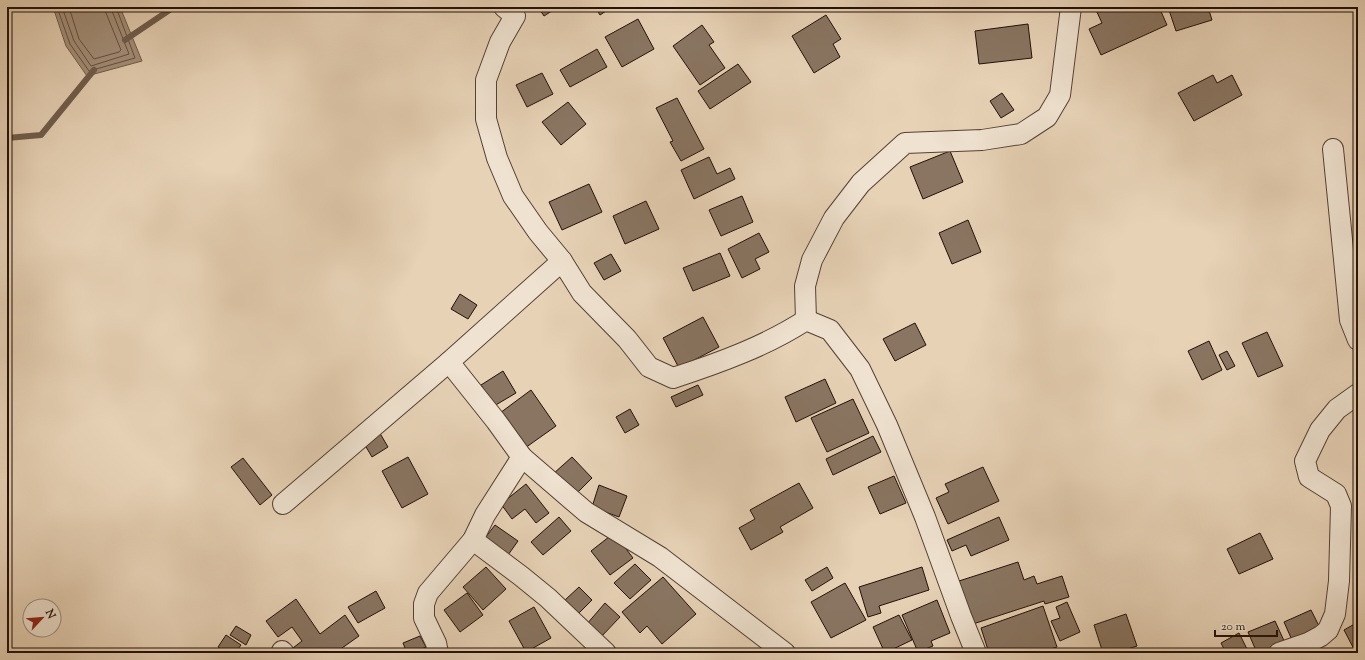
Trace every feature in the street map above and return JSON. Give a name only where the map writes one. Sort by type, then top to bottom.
[{"type":"street","points":[[806,320],[806,286],[812,260],[834,218],[861,183],[905,143],[982,140],[1021,134],[1047,117],[1060,95],[1071,7]]},
{"type":"street","points":[[509,12],[486,80],[486,119],[496,158],[513,196],[538,232],[562,261],[582,293],[627,339],[649,367],[673,378],[717,363],[779,336],[806,320]]},
{"type":"street","points":[[1333,149],[1350,320],[1358,340]]},
{"type":"street","points":[[283,504],[449,362],[562,261]]},
{"type":"street","points":[[806,320],[830,330],[860,369],[887,425],[925,517],[976,653]]},
{"type":"street","points":[[449,362],[496,421],[522,457],[586,512],[660,557],[785,653]]},
{"type":"street","points":[[1279,653],[1308,643],[1321,636],[1328,630],[1335,614],[1339,581],[1341,506],[1336,494],[1309,477],[1305,461],[1320,430],[1336,409],[1358,394]]},
{"type":"street","points":[[438,653],[436,644],[424,618],[424,604],[428,593],[473,540],[485,515],[522,457]]},
{"type":"street","points":[[473,540],[548,598],[606,653]]},
{"type":"water","points":[[53,7],[120,7],[142,61],[87,76],[66,46]]},
{"type":"building","points":[[538,7],[558,7],[544,16]]},
{"type":"building","points":[[595,7],[612,7],[600,15]]},
{"type":"building","points":[[1102,7],[1159,7],[1167,25],[1101,55],[1089,29],[1102,23],[1096,10]]},
{"type":"building","points":[[1179,7],[1208,7],[1212,20],[1176,31],[1169,10]]},
{"type":"building","points":[[826,15],[841,39],[833,44],[840,57],[814,73],[792,36]]},
{"type":"building","points":[[638,19],[654,49],[622,67],[605,37]]},
{"type":"building","points":[[1028,24],[1032,58],[979,64],[975,31]]},
{"type":"building","points":[[702,25],[714,42],[709,45],[725,68],[700,85],[673,46]]},
{"type":"building","points":[[597,49],[607,67],[570,87],[560,70]]},
{"type":"building","points":[[738,64],[751,82],[710,109],[698,91]]},
{"type":"building","points":[[542,73],[553,94],[527,107],[516,85]]},
{"type":"building","points":[[1213,75],[1217,83],[1232,75],[1242,95],[1194,121],[1178,93]]},
{"type":"building","points":[[1002,93],[1014,110],[1001,118],[990,101]]},
{"type":"building","points":[[677,98],[704,149],[681,161],[670,142],[673,141],[656,108]]},
{"type":"building","points":[[568,102],[586,124],[561,145],[542,122]]},
{"type":"building","points":[[950,151],[963,182],[923,199],[910,167]]},
{"type":"building","points":[[709,157],[717,174],[730,168],[735,179],[694,199],[681,170]]},
{"type":"building","points":[[589,184],[602,212],[562,230],[549,202]]},
{"type":"building","points":[[742,196],[753,222],[721,236],[709,210]]},
{"type":"building","points":[[646,201],[659,229],[625,244],[613,216]]},
{"type":"building","points":[[968,220],[981,252],[952,264],[939,233]]},
{"type":"building","points":[[759,233],[769,252],[755,259],[760,269],[742,278],[728,249]]},
{"type":"building","points":[[720,253],[730,276],[693,291],[683,268]]},
{"type":"building","points":[[611,254],[621,271],[604,280],[594,263]]},
{"type":"building","points":[[460,294],[477,305],[468,319],[451,309]]},
{"type":"building","points":[[703,317],[719,347],[679,368],[663,338]]},
{"type":"building","points":[[915,323],[926,345],[895,361],[883,339]]},
{"type":"building","points":[[1267,332],[1283,366],[1258,377],[1242,343]]},
{"type":"building","points":[[1209,341],[1222,370],[1202,380],[1188,351]]},
{"type":"building","points":[[1227,351],[1235,366],[1227,370],[1219,355]]},
{"type":"building","points":[[503,371],[516,393],[494,406],[481,385]]},
{"type":"building","points":[[825,379],[836,403],[796,422],[785,397]]},
{"type":"building","points":[[698,385],[703,395],[676,407],[671,397]]},
{"type":"building","points":[[531,390],[556,426],[525,448],[500,413]]},
{"type":"building","points":[[853,399],[869,433],[827,452],[811,418]]},
{"type":"building","points":[[630,409],[639,425],[625,433],[616,417]]},
{"type":"building","points":[[378,430],[388,447],[372,457],[362,440]]},
{"type":"building","points":[[873,436],[881,452],[833,475],[826,459]]},
{"type":"building","points":[[408,457],[428,494],[402,508],[382,471]]},
{"type":"building","points":[[572,457],[592,478],[574,496],[553,474]]},
{"type":"building","points":[[243,458],[272,495],[260,505],[231,467]]},
{"type":"building","points":[[983,467],[999,501],[948,524],[936,498],[949,492],[945,484]]},
{"type":"building","points":[[894,476],[906,503],[880,514],[868,487]]},
{"type":"building","points":[[799,483],[813,508],[780,527],[783,532],[751,550],[739,528],[755,519],[750,510]]},
{"type":"building","points":[[526,484],[549,513],[536,523],[525,509],[512,519],[501,504]]},
{"type":"building","points":[[599,485],[627,496],[619,517],[592,507]]},
{"type":"building","points":[[559,517],[571,531],[543,555],[531,542]]},
{"type":"building","points":[[999,517],[1009,540],[971,556],[966,545],[952,551],[947,540]]},
{"type":"building","points":[[495,525],[518,541],[508,555],[485,538]]},
{"type":"building","points":[[614,533],[633,558],[610,575],[591,551]]},
{"type":"building","points":[[1260,533],[1273,559],[1239,574],[1227,549]]},
{"type":"building","points":[[1018,562],[1024,580],[1034,576],[1037,584],[1062,576],[1069,597],[1045,604],[1044,601],[973,624],[959,581]]},
{"type":"building","points":[[635,564],[651,580],[630,599],[614,583]]},
{"type":"building","points":[[486,567],[506,589],[483,610],[463,587]]},
{"type":"building","points":[[827,567],[833,578],[812,591],[805,580]]},
{"type":"building","points":[[922,567],[929,590],[879,606],[881,613],[868,617],[859,587]]},
{"type":"building","points":[[663,577],[696,614],[662,644],[647,626],[640,633],[622,612]]},
{"type":"building","points":[[845,583],[866,620],[831,638],[811,602]]},
{"type":"building","points":[[579,587],[592,600],[578,614],[565,600]]},
{"type":"building","points":[[376,591],[385,608],[358,623],[348,607]]},
{"type":"building","points":[[467,593],[483,615],[460,632],[444,610]]},
{"type":"building","points":[[296,599],[320,634],[345,615],[359,636],[335,653],[290,653],[289,651],[302,641],[292,627],[278,637],[266,621]]},
{"type":"building","points":[[937,600],[950,633],[931,641],[933,646],[918,652],[902,615]]},
{"type":"building","points":[[1067,602],[1080,632],[1060,641],[1051,621],[1060,618],[1056,607]]},
{"type":"building","points":[[605,603],[620,617],[600,638],[586,625]]},
{"type":"building","points":[[1043,606],[1057,647],[1038,653],[989,653],[981,628]]},
{"type":"building","points":[[534,607],[551,638],[526,652],[509,621]]},
{"type":"building","points":[[1311,610],[1320,628],[1292,640],[1284,622]]},
{"type":"building","points":[[1126,614],[1137,646],[1115,653],[1103,653],[1094,625]]},
{"type":"building","points":[[899,615],[912,640],[885,653],[873,627]]},
{"type":"building","points":[[1275,621],[1285,643],[1262,653],[1257,653],[1248,632]]},
{"type":"building","points":[[1358,622],[1358,653],[1356,653],[1344,630]]},
{"type":"building","points":[[236,626],[251,635],[246,645],[230,635]]},
{"type":"building","points":[[1239,633],[1249,653],[1226,653],[1221,643]]},
{"type":"building","points":[[226,635],[241,645],[235,653],[226,653],[218,647]]},
{"type":"building","points":[[420,636],[426,647],[412,653],[407,653],[403,643]]},
{"type":"waterway","points":[[125,40],[174,7]]},
{"type":"waterway","points":[[7,138],[41,135],[94,70]]}]
